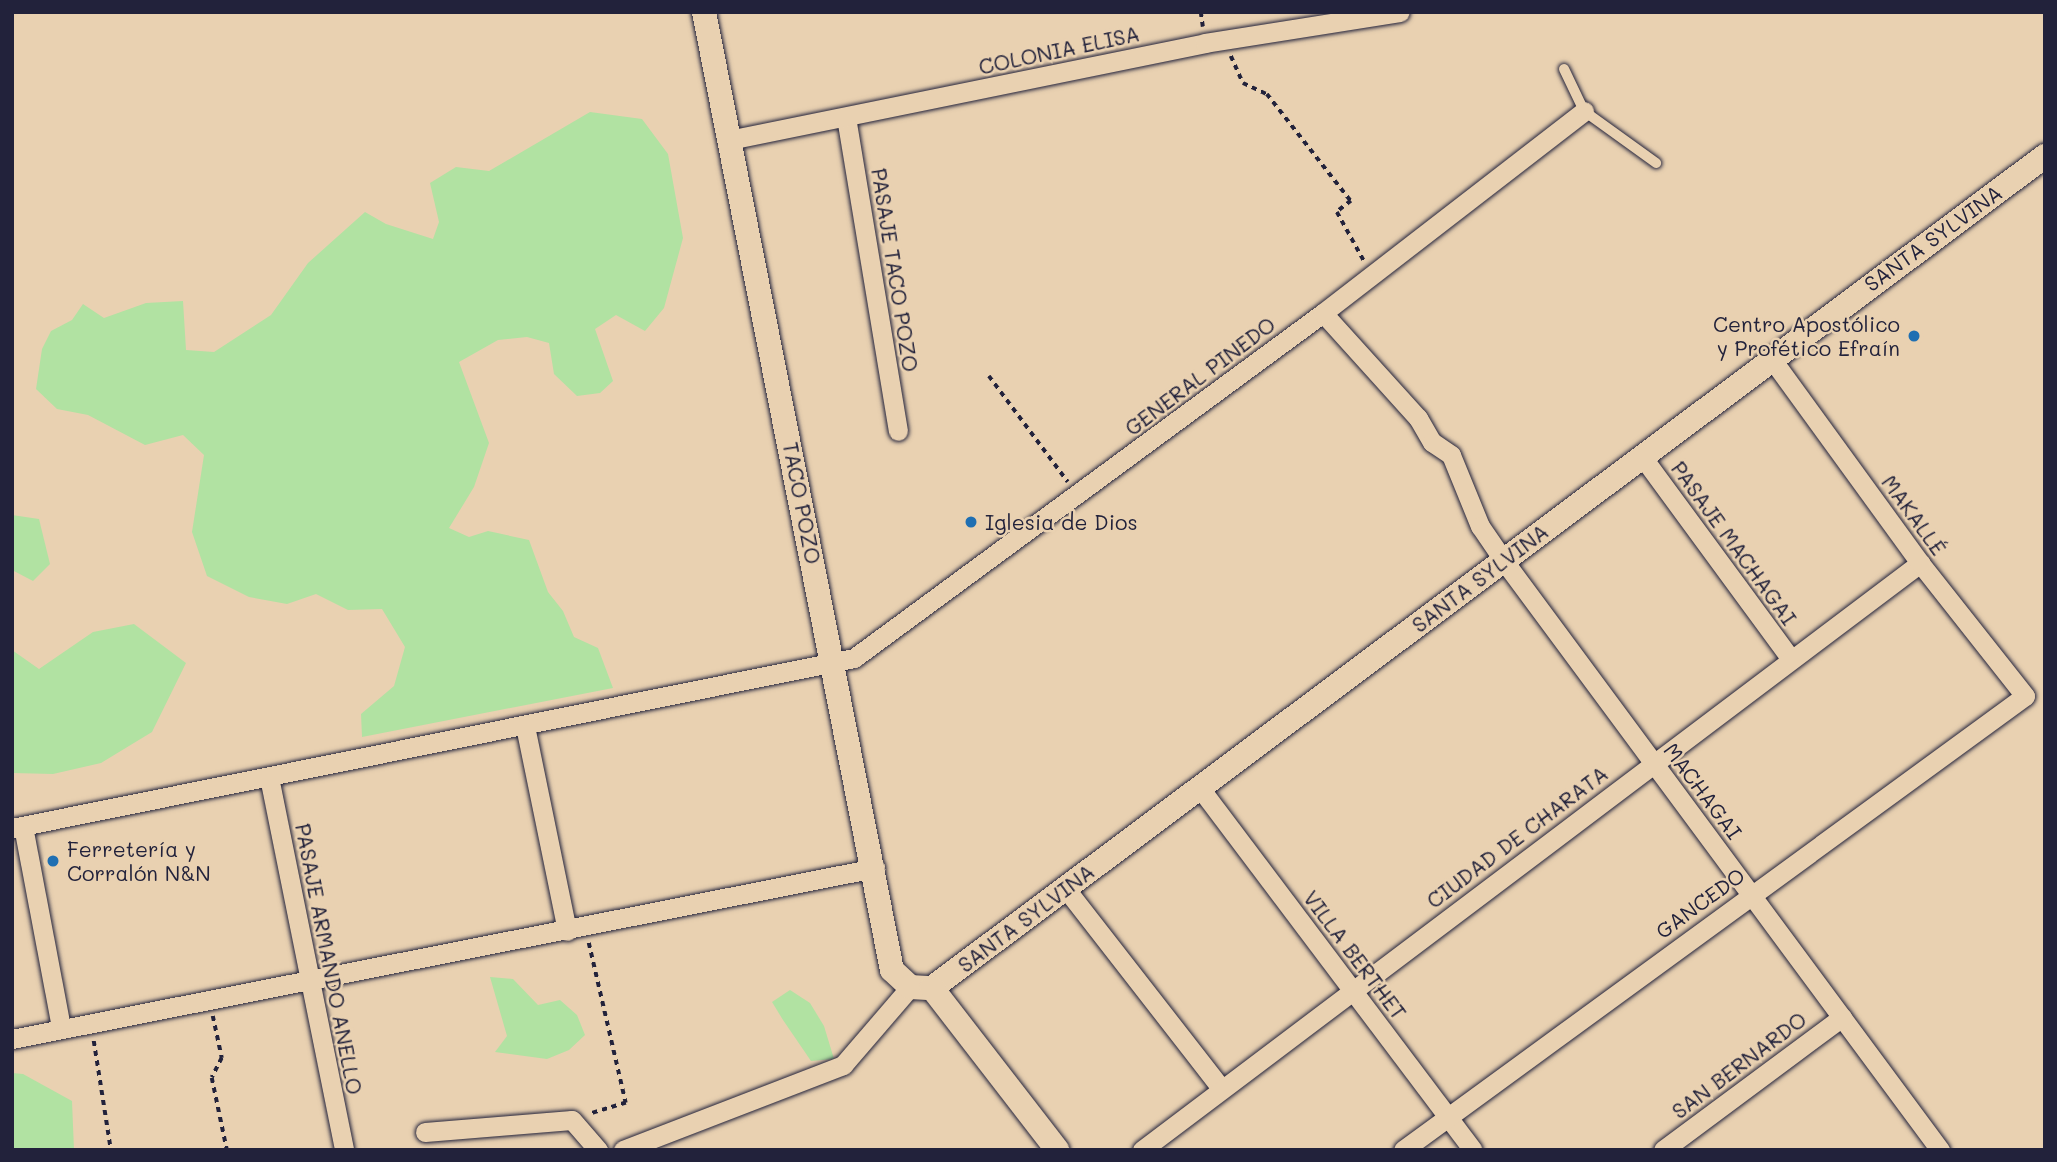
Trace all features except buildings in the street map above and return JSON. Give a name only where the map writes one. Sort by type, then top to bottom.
[{"type":"street","name":"TACO POZO","points":[[704,12],[875,867],[892,970],[921,987],[1057,1150]]},
{"type":"street","name":"COLONIA ELISA","points":[[729,140],[1225,42],[1400,12]]},
{"type":"street","name":"GENERAL PINEDO","points":[[18,827],[855,658],[1323,313],[1584,111]]},
{"type":"street","name":"PASAJE TACO POZO","points":[[846,117],[898,431]]},
{"type":"street","name":"SANTA SYLVINA","points":[[921,987],[1066,888],[1504,561],[1770,358],[2045,156]]},
{"type":"street","name":"MACHAGAI","points":[[1323,313],[1418,418],[1432,442],[1451,455],[1480,526],[1504,561],[1752,893],[1932,1147]]},
{"type":"street","name":"MAKALLÉ","points":[[1770,358],[1920,563],[2025,696]]},
{"type":"street","name":"PASAJE MACHAGAI","points":[[1641,456],[1790,658]]},
{"type":"street","name":"CIUDAD DE CHARATA","points":[[1142,1150],[1351,988],[1920,563]]},
{"type":"street","name":"GANCEDO","points":[[1403,1150],[2025,696]]},
{"type":"street","points":[[525,726],[576,929]]},
{"type":"street","name":"PASAJE ARMANDO ANELLO","points":[[269,777],[312,980],[344,1150]]},
{"type":"street","name":"VILLA BERTHET","points":[[1200,788],[1473,1150]]},
{"type":"street","points":[[18,827],[61,1028]]},
{"type":"street","points":[[12,1039],[91,1022],[211,1003],[312,980],[875,867]]},
{"type":"street","points":[[1066,888],[1220,1087]]},
{"type":"street","points":[[623,1150],[842,1065],[921,987]]},
{"type":"street","name":"SAN BERNARDO","points":[[1663,1150],[1842,1017]]},
{"type":"street","points":[[425,1132],[572,1120],[598,1150]]},
{"type":"lane","points":[[1564,69],[1584,111],[1656,163]]},
{"type":"path","points":[[1225,42],[1242,83],[1267,94],[1351,201],[1337,212],[1371,275]]},
{"type":"path","points":[[989,376],[1077,495]]},
{"type":"path","points":[[572,1120],[626,1103],[576,929]]},
{"type":"path","points":[[211,1003],[222,1058],[212,1078],[227,1150]]},
{"type":"path","points":[[91,1022],[111,1150]]},
{"type":"green space","points":[[590,112],[642,119],[668,154],[683,238],[664,308],[645,331],[616,315],[595,329],[613,381],[600,393],[577,396],[554,374],[549,343],[527,337],[498,340],[459,362],[489,443],[474,487],[449,528],[469,537],[488,531],[529,540],[548,592],[563,611],[574,637],[598,648],[613,688],[362,737],[361,714],[394,686],[405,647],[382,609],[348,610],[316,594],[287,604],[249,597],[207,576],[192,532],[204,455],[183,435],[145,445],[88,415],[57,409],[36,389],[42,349],[51,331],[72,320],[83,304],[104,318],[146,303],[183,301],[186,350],[214,352],[271,315],[308,263],[365,212],[386,224],[433,239],[439,222],[430,183],[456,167],[489,171]]},
{"type":"green space","points":[[12,515],[39,519],[50,564],[33,581],[12,570]]},
{"type":"green space","points":[[134,624],[186,663],[152,732],[101,763],[53,774],[12,773],[12,650],[39,669],[93,632]]},
{"type":"green space","points":[[490,977],[513,979],[538,1005],[560,1000],[577,1015],[585,1035],[569,1050],[547,1059],[495,1052],[507,1036]]},
{"type":"green space","points":[[790,990],[810,1003],[824,1026],[834,1059],[811,1061],[783,1020],[772,1002]]},
{"type":"green space","points":[[12,1073],[23,1074],[72,1101],[74,1150],[12,1150]]},
{"type":"place","name":"Centro Apostólico y Profético Efraín","points":[[1914,336]]},
{"type":"place","name":"Iglesia de Dios","points":[[971,522]]},
{"type":"place","name":"Ferretería y Corralón N&N","points":[[53,861]]}]
